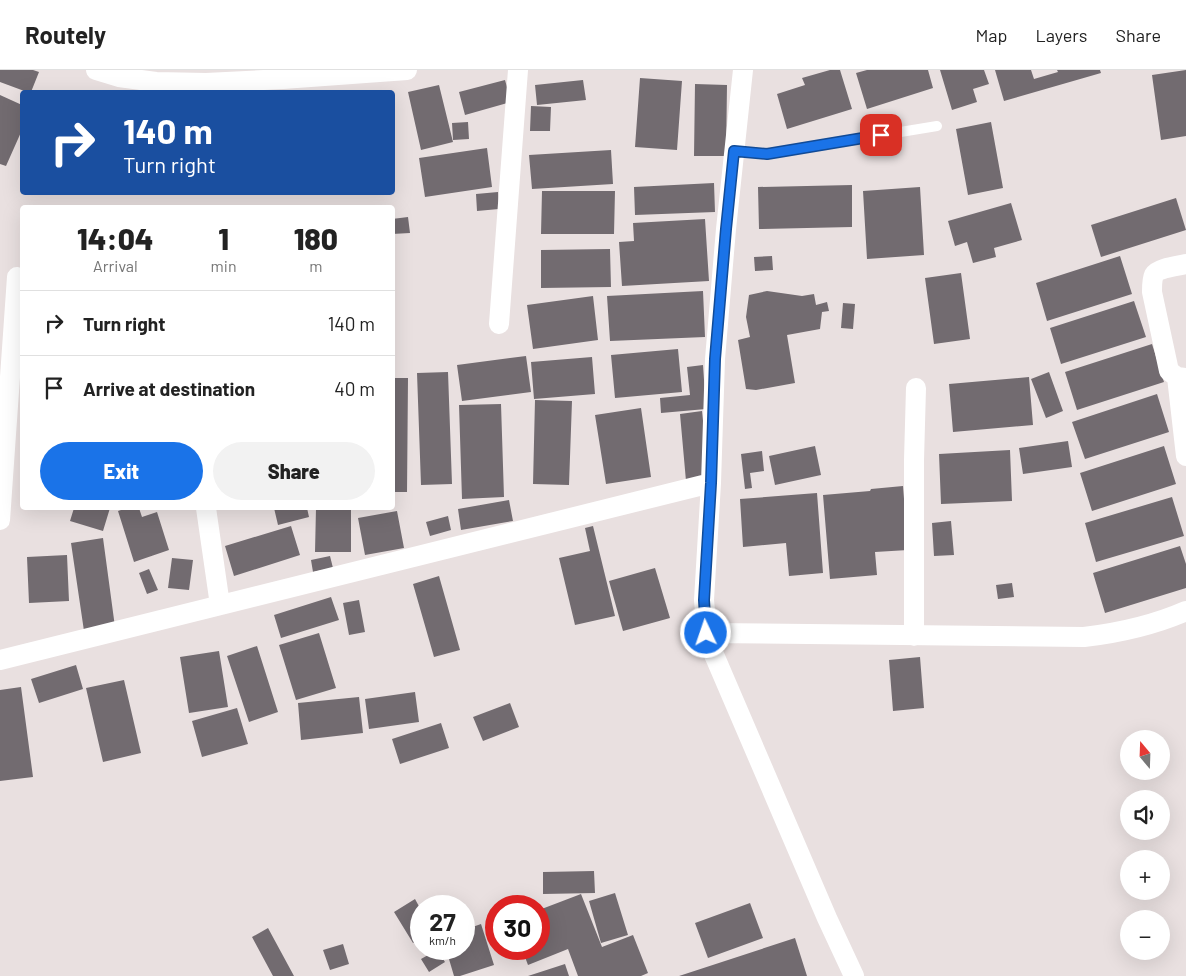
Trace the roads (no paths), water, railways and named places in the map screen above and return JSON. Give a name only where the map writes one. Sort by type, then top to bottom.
[{"type":"street","points":[[96,70],[156,82],[206,83],[394,70]]},
{"type":"street","points":[[499,324],[518,70]]},
{"type":"street","points":[[743,70],[726,229],[715,359],[711,483],[704,600],[706,633],[827,918],[854,976]]},
{"type":"street","points":[[1186,264],[1158,270],[1153,276],[1152,282],[1152,292],[1169,371],[1182,377],[1186,456]]},
{"type":"street","points":[[0,520],[17,277]]},
{"type":"street","points":[[914,636],[916,388]]},
{"type":"street","points":[[0,660],[711,483]]},
{"type":"street","points":[[206,510],[220,605]]},
{"type":"street","points":[[706,633],[1084,638],[1116,633],[1186,611]]},
{"type":"lane","points":[[734,151],[767,154],[938,126]]}]
